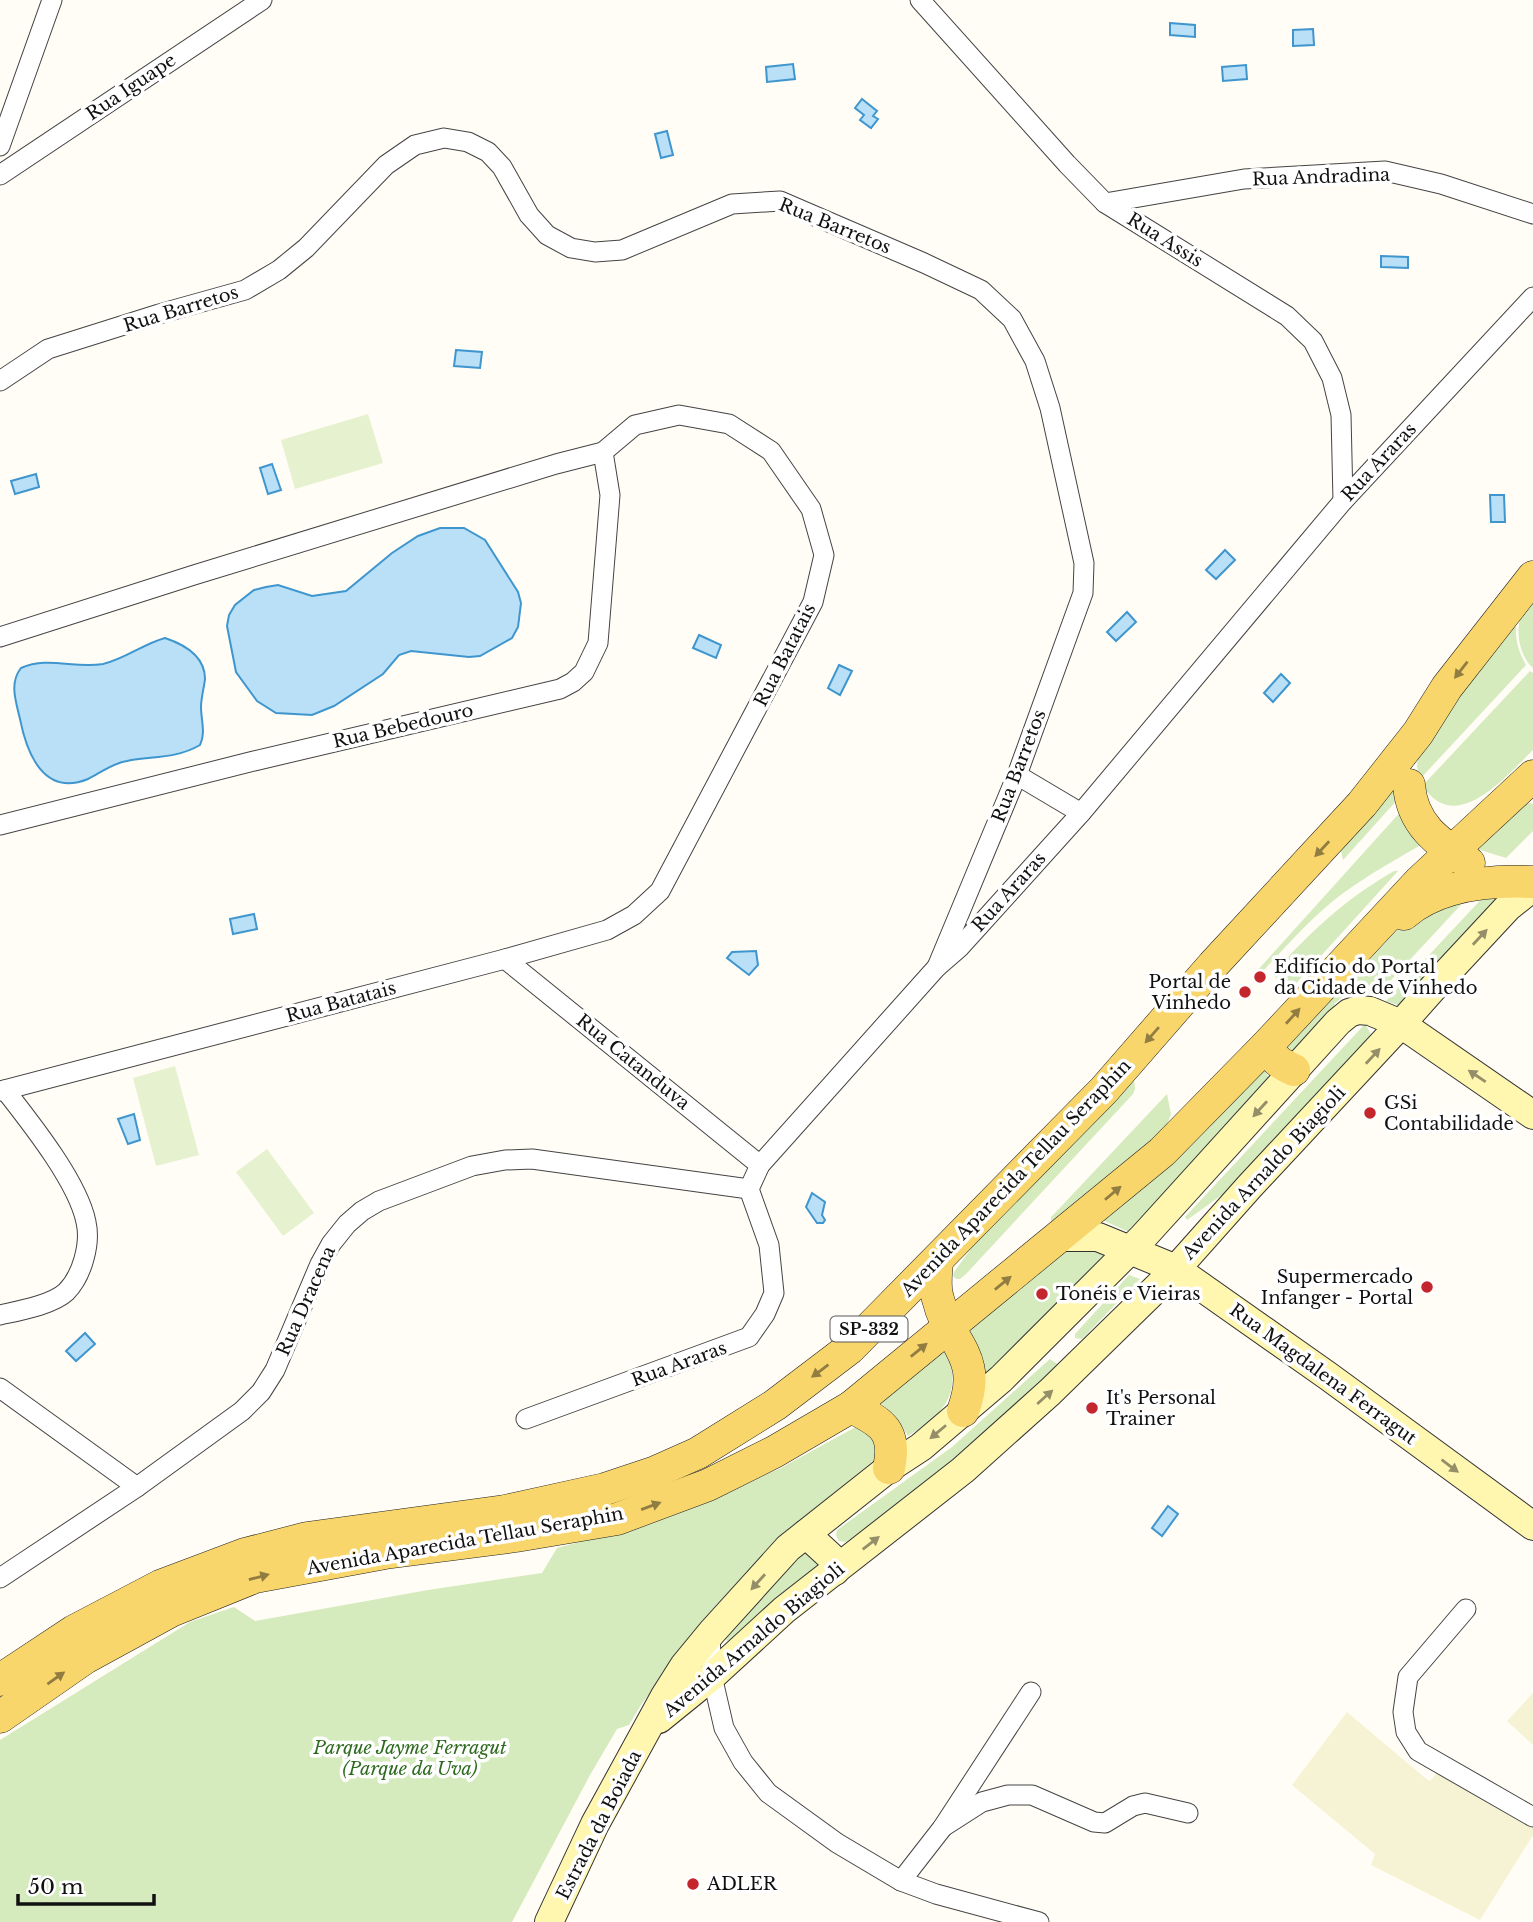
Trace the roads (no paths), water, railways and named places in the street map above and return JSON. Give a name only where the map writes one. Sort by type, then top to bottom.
[{"type":"main road","name":"Avenida Aparecida Tellau Seraphin","points":[[0,1680],[74,1631],[160,1586],[245,1554],[307,1538],[505,1511],[605,1489],[653,1473],[698,1453],[775,1405],[850,1348],[1104,1090],[1213,965],[1346,822],[1418,733],[1447,687],[1531,583]]},
{"type":"main road","points":[[1418,733],[1409,785],[1410,802],[1421,823],[1451,852],[1473,866],[1525,883]]},
{"type":"main road","name":"Avenida Aparecida Tellau Seraphin","points":[[0,1717],[85,1658],[171,1611],[255,1577],[385,1553],[516,1536],[617,1519],[708,1485],[775,1452],[851,1407],[1162,1152],[1451,852],[1533,776]]},
{"type":"main road","points":[[1409,785],[1422,804],[1441,817],[1459,821],[1483,821]]},
{"type":"main road","points":[[1332,973],[1409,910],[1434,895],[1466,887],[1525,883]]},
{"type":"main road","name":"Avenida Arnaldo Biagioli","points":[[649,1728],[712,1676],[784,1610],[963,1470],[1085,1358],[1210,1232],[1508,907],[1525,883]]},
{"type":"main road","name":"Avenida Arnaldo Biagioli","points":[[649,1728],[684,1666],[788,1548],[889,1468],[921,1447],[1001,1379],[1137,1253],[1338,1022],[1358,1010],[1370,1011],[1401,1024]]},
{"type":"main road","points":[[1401,1024],[1533,1115]]},
{"type":"main road","points":[[1268,1044],[1271,1055],[1281,1065],[1294,1070]]},
{"type":"main road","points":[[1137,1253],[1160,1253],[1185,1240],[1210,1232]]},
{"type":"main road","name":"Rua Magdalena Ferragut","points":[[1061,1237],[1098,1237],[1175,1269],[1328,1376],[1533,1526]]},
{"type":"main road","points":[[937,1262],[937,1298],[968,1362],[970,1392],[963,1410]]},
{"type":"main road","points":[[1052,1329],[1072,1354],[1085,1358]]},
{"type":"main road","points":[[851,1407],[879,1422],[888,1434],[893,1451],[889,1468]]},
{"type":"main road","points":[[806,1534],[831,1557],[835,1571]]},
{"type":"main road","name":"Estrada da Boiada","points":[[549,1922],[595,1824],[649,1728]]},
{"type":"street","points":[[0,146],[52,0]]},
{"type":"street","name":"Rua Iguape","points":[[0,174],[262,0]]},
{"type":"street","name":"Rua Assis","points":[[920,0],[1105,203],[1287,316],[1313,341],[1332,378],[1340,415],[1343,501]]},
{"type":"street","name":"Rua Barretos","points":[[0,381],[48,349],[245,290],[279,270],[306,248],[386,164],[415,145],[444,138],[468,142],[488,152],[502,167],[529,215],[548,235],[571,248],[595,253],[622,250],[732,204],[780,201],[924,262],[981,290],[1012,320],[1035,361],[1051,408],[1084,563],[1083,593],[1017,775],[937,967]]},
{"type":"street","name":"Rua Andradina","points":[[1105,203],[1244,179],[1385,172],[1441,184],[1533,214]]},
{"type":"street","name":"Rua Araras","points":[[526,1419],[749,1337],[765,1314],[774,1293],[769,1245],[749,1189],[760,1165],[937,967],[960,947],[1081,813],[1343,501],[1533,297]]},
{"type":"street","name":"Rua Batatais","points":[[0,637],[207,571],[603,452],[635,425],[679,415],[729,424],[771,452],[811,509],[824,555],[813,602],[660,891],[634,915],[607,930],[505,959],[2,1090]]},
{"type":"street","name":"Rua Bebedouro","points":[[0,825],[254,761],[559,689],[573,682],[584,672],[598,643],[610,495],[603,452]]},
{"type":"street","points":[[1017,775],[1081,813]]},
{"type":"street","name":"Rua Catanduva","points":[[505,959],[760,1165]]},
{"type":"street","points":[[0,1315],[46,1303],[65,1292],[78,1273],[86,1252],[87,1223],[78,1201],[36,1129],[2,1090]]},
{"type":"street","name":"Rua Dracena","points":[[0,1578],[138,1488],[242,1411],[261,1392],[275,1370],[331,1244],[346,1224],[379,1201],[472,1166],[505,1160],[532,1159],[749,1189]]},
{"type":"street","points":[[0,1388],[138,1488]]},
{"type":"street","points":[[1466,1609],[1408,1677],[1403,1712],[1406,1732],[1418,1751],[1533,1817]]},
{"type":"street","points":[[710,1634],[712,1676],[723,1728],[743,1762],[768,1793],[837,1843],[901,1881],[936,1894],[1039,1922]]},
{"type":"street","points":[[901,1881],[943,1827],[1031,1692]]},
{"type":"street","points":[[943,1827],[982,1802],[1008,1795],[1032,1795],[1094,1822],[1105,1823],[1133,1806],[1145,1803],[1188,1813]]},
{"type":"water","points":[[1170,23],[1195,25],[1195,37],[1170,35]]},
{"type":"water","points":[[1313,29],[1314,45],[1293,46],[1293,30]]},
{"type":"water","points":[[793,64],[795,79],[767,82],[766,67]]},
{"type":"water","points":[[1246,65],[1247,79],[1223,81],[1222,67]]},
{"type":"water","points":[[862,99],[877,111],[873,116],[878,119],[871,128],[860,120],[864,115],[855,108]]},
{"type":"water","points":[[667,131],[673,155],[661,158],[655,134]]},
{"type":"water","points":[[1381,256],[1408,257],[1408,268],[1381,267]]},
{"type":"water","points":[[456,350],[482,352],[480,368],[454,366]]},
{"type":"water","points":[[272,464],[281,490],[268,494],[260,468]]},
{"type":"water","points":[[36,474],[39,487],[15,494],[11,481]]},
{"type":"water","points":[[1490,495],[1504,495],[1505,522],[1491,522]]},
{"type":"water","points":[[440,528],[464,528],[485,540],[518,592],[521,603],[518,627],[512,638],[480,656],[411,651],[399,655],[383,674],[334,706],[312,715],[276,713],[257,701],[236,672],[227,626],[235,605],[254,590],[278,585],[312,596],[346,591],[392,553],[418,536]]},
{"type":"water","points":[[1225,550],[1235,560],[1216,579],[1206,570]]},
{"type":"water","points":[[1127,612],[1136,622],[1116,641],[1107,632]]},
{"type":"water","points":[[699,635],[721,645],[716,658],[693,648]]},
{"type":"water","points":[[165,638],[192,652],[204,671],[201,707],[203,731],[200,745],[173,755],[122,762],[88,779],[73,783],[60,782],[40,769],[27,746],[14,693],[15,680],[21,668],[41,663],[103,664]]},
{"type":"water","points":[[839,665],[852,671],[840,695],[828,688]]},
{"type":"water","points":[[1281,674],[1290,683],[1273,702],[1264,693]]},
{"type":"water","points":[[254,914],[257,929],[233,934],[230,919]]},
{"type":"water","points":[[756,951],[758,965],[749,975],[727,958],[732,952]]},
{"type":"water","points":[[134,1114],[140,1140],[128,1144],[118,1119]]},
{"type":"water","points":[[812,1193],[825,1202],[823,1223],[817,1223],[806,1207]]},
{"type":"water","points":[[85,1333],[95,1344],[76,1361],[66,1351]]},
{"type":"water","points":[[1168,1506],[1178,1514],[1162,1536],[1152,1528]]},
{"type":"place","name":"Edifício do Portal da Cidade de Vinhedo","points":[[1260,977]]},
{"type":"place","name":"Portal de Vinhedo","points":[[1245,992]]},
{"type":"place","name":"GSi Contabilidade","points":[[1370,1113]]},
{"type":"place","name":"Supermercado Infanger - Portal","points":[[1427,1287]]},
{"type":"place","name":"Tonéis e Vieiras","points":[[1042,1294]]},
{"type":"place","name":"It's Personal Trainer","points":[[1092,1408]]},
{"type":"place","name":"ADLER","points":[[693,1884]]},
{"type":"park label","name":"Parque Jayme Ferragut (Parque da Uva)","points":[[410,1758]]}]
